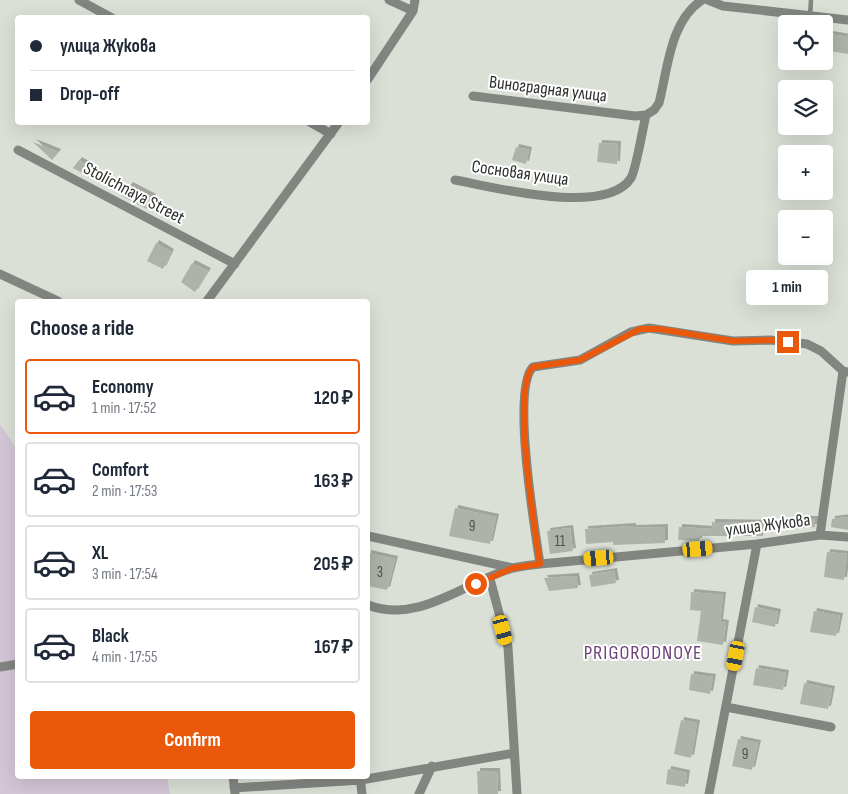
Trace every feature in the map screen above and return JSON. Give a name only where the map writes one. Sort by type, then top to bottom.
[{"type":"street","points":[[79,0],[106,15]]},
{"type":"street","points":[[389,0],[413,12]]},
{"type":"street","points":[[370,76],[413,12],[415,0]]},
{"type":"street","points":[[646,115],[654,110],[659,103],[675,38],[682,20],[692,7],[702,0]]},
{"type":"street","points":[[708,0],[723,6],[801,15]]},
{"type":"street","points":[[833,18],[848,20]]},
{"type":"street","name":"Виноградная улица","points":[[473,96],[619,114],[646,115]]},
{"type":"street","name":"Сосновая улица","points":[[455,180],[555,198],[592,196],[617,190],[631,178],[646,115]]},
{"type":"street","points":[[315,125],[331,134]]},
{"type":"street","points":[[209,299],[337,125]]},
{"type":"street","name":"Stolichnaya Street","points":[[18,150],[235,264]]},
{"type":"street","points":[[0,274],[54,299]]},
{"type":"street","points":[[540,564],[527,471],[524,404],[527,376],[533,367],[580,360],[631,332],[649,328],[733,341],[770,340],[807,344],[820,351],[846,372],[820,535]]},
{"type":"street","name":"улица Жукова","points":[[370,609],[399,610],[423,606],[513,568],[757,544],[820,535],[848,537]]},
{"type":"street","name":"улица Жукова","points":[[370,536],[513,568]]},
{"type":"street","points":[[709,794],[757,544]]},
{"type":"street","points":[[490,579],[508,647],[517,794]]},
{"type":"street","points":[[0,667],[15,664]]},
{"type":"street","points":[[726,707],[831,727]]},
{"type":"street","points":[[370,776],[514,753]]},
{"type":"street","points":[[419,794],[432,766]]},
{"type":"street","points":[[235,791],[350,779]]},
{"type":"street","points":[[360,779],[362,794]]},
{"type":"lane","points":[[810,15],[811,0]]},
{"type":"shaded area","points":[[0,424],[15,447],[15,779],[168,779],[170,794],[0,794]]},
{"type":"building","points":[[833,34],[848,37],[848,54],[833,52]]},
{"type":"building","points":[[33,142],[58,152],[52,160]]},
{"type":"building","points":[[599,143],[618,144],[617,164],[597,162]]},
{"type":"building","points":[[516,147],[529,150],[526,164],[512,160]]},
{"type":"building","points":[[79,160],[89,166],[84,174],[73,168]]},
{"type":"building","points":[[130,185],[153,197],[147,209],[122,196]]},
{"type":"building","points":[[156,243],[171,252],[163,269],[147,261]]},
{"type":"building","points":[[192,263],[208,271],[195,292],[181,282]]},
{"type":"building","points":[[455,508],[496,517],[490,544],[449,536]]},
{"type":"building","points":[[848,517],[848,530],[831,527],[832,519]]},
{"type":"building","points":[[798,519],[815,519],[815,527],[764,531],[763,536],[700,536],[699,541],[678,540],[679,527],[712,529],[712,522],[776,523]]},
{"type":"building","points":[[633,526],[633,528],[665,527],[665,543],[613,545],[613,542],[586,544],[585,529]]},
{"type":"building","points":[[570,528],[573,551],[550,554],[547,531]]},
{"type":"building","points":[[827,552],[847,554],[844,580],[824,577]]},
{"type":"building","points":[[370,553],[395,559],[387,590],[370,586]]},
{"type":"building","points":[[614,571],[616,583],[591,587],[589,575]]},
{"type":"building","points":[[576,576],[578,588],[549,591],[544,578]]},
{"type":"building","points":[[691,592],[723,595],[720,622],[726,623],[723,645],[697,641],[701,611],[690,610]]},
{"type":"building","points":[[755,607],[778,612],[775,627],[752,622]]},
{"type":"building","points":[[814,611],[840,616],[836,636],[810,632]]},
{"type":"building","points":[[756,668],[786,673],[783,690],[753,685]]},
{"type":"building","points":[[691,674],[713,677],[710,694],[689,690]]},
{"type":"building","points":[[804,683],[832,689],[828,709],[800,704]]},
{"type":"building","points":[[681,720],[697,723],[691,758],[674,754]]},
{"type":"building","points":[[738,739],[758,743],[752,770],[732,766]]},
{"type":"building","points":[[668,769],[687,773],[685,787],[666,784]]},
{"type":"building","points":[[477,771],[497,771],[498,794],[478,794]]},
{"type":"district","name":"PRIGORODNOYE","points":[[643,653]]},
{"type":"route","points":[[476,584],[513,568],[540,564],[527,471],[524,404],[527,376],[533,367],[580,360],[631,332],[649,328],[733,341],[770,340],[788,342]]}]
